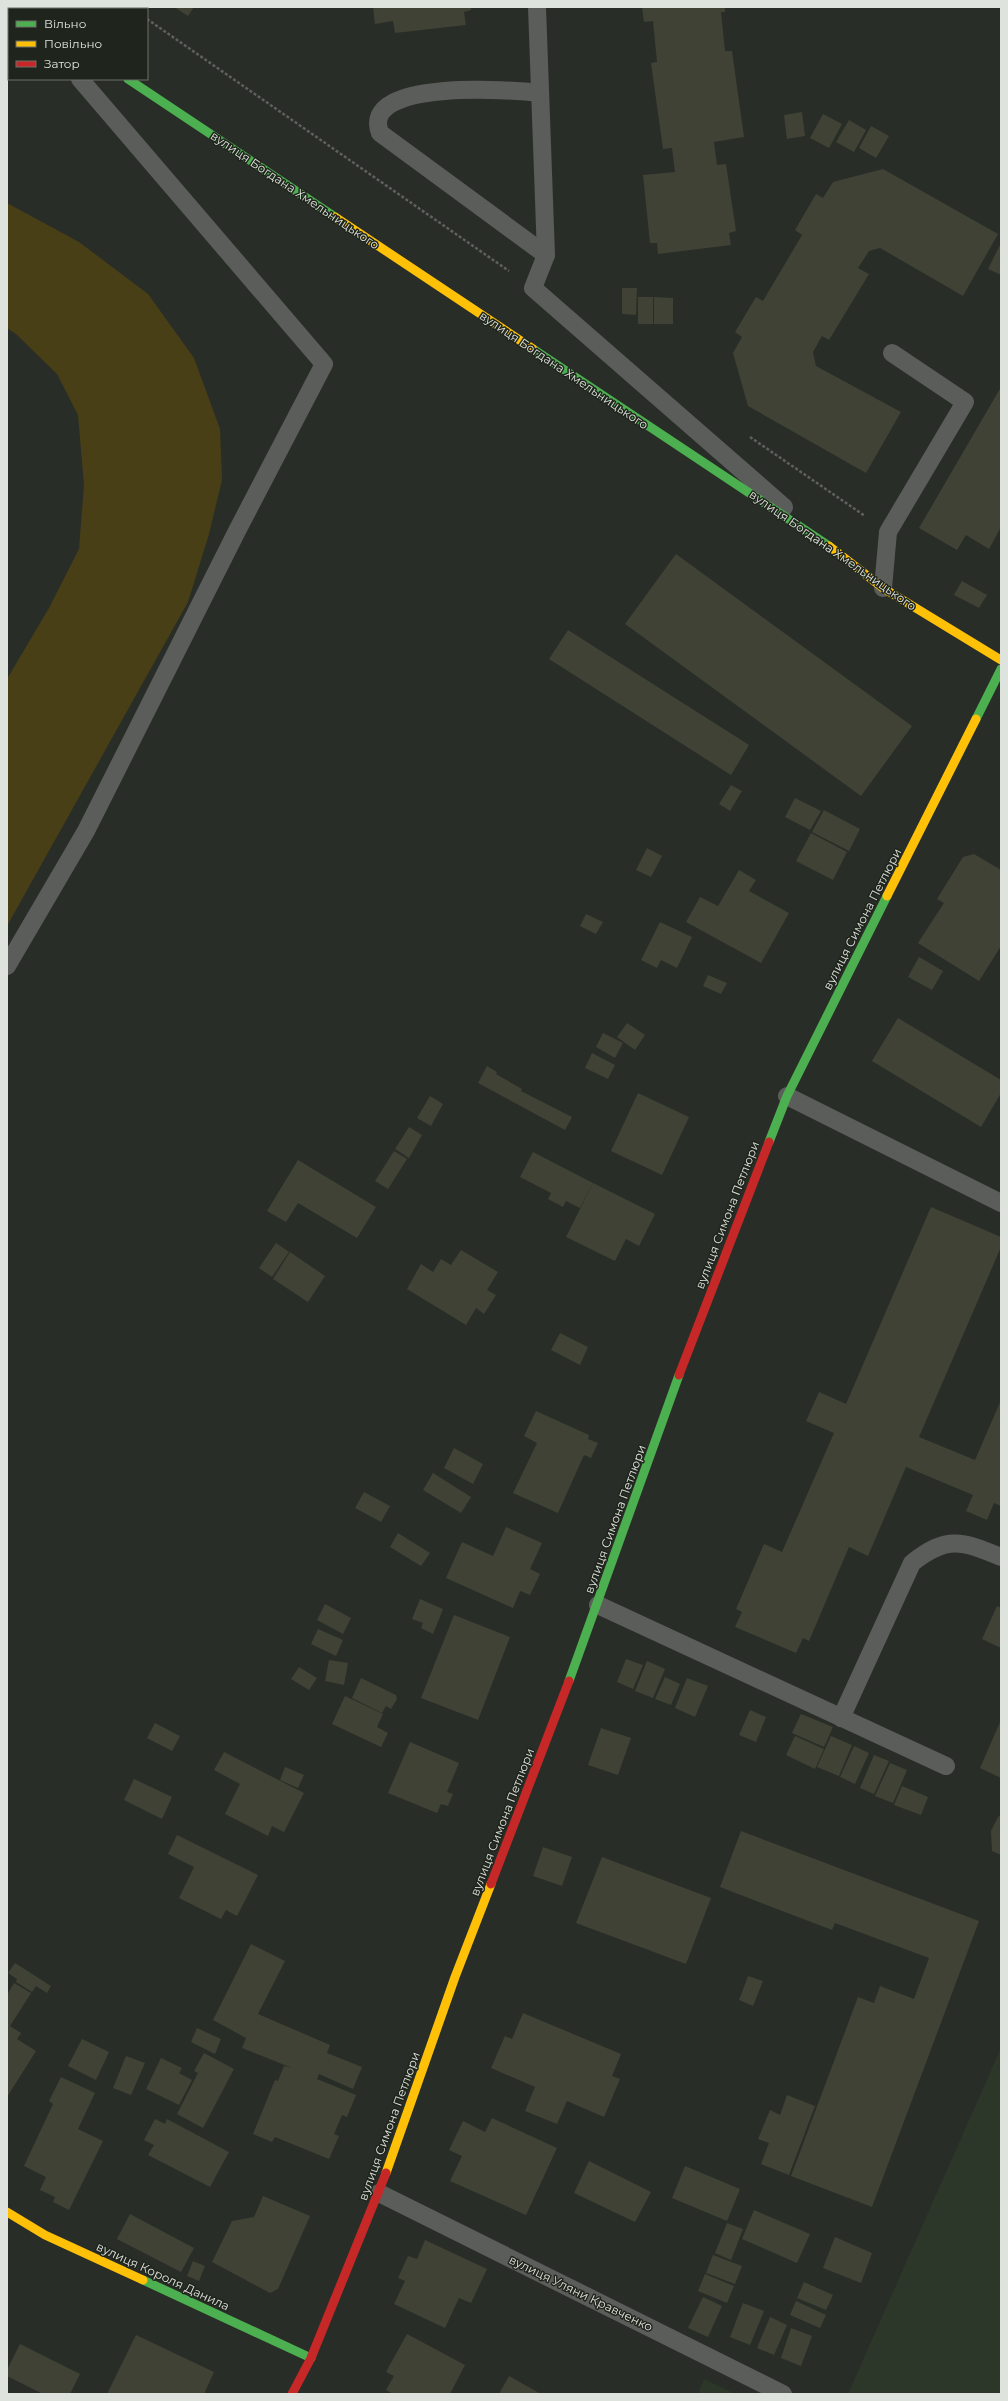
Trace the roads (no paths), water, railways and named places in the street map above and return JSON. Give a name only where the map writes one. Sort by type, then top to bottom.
[{"type":"street","name":"вулиця Богдана Хмельницького","points":[[130,80],[829,546],[883,588],[1001,660]]},
{"type":"street","name":"вулиця Симона Петлюри","points":[[292,2394],[311,2358],[379,2192],[455,1977],[598,1605],[692,1340],[786,1096],[1001,670]]},
{"type":"street","name":"вулиця Короля Данила","points":[[7,2212],[45,2235],[311,2358]]},
{"type":"lane","points":[[537,7],[546,255],[533,288],[829,546]]},
{"type":"lane","points":[[7,966],[86,831],[238,529],[324,364],[81,80]]},
{"type":"lane","points":[[540,93],[475,89],[420,94],[387,106],[378,115],[376,124],[380,133],[546,255]]},
{"type":"lane","points":[[883,588],[888,532],[964,402],[892,353]]},
{"type":"lane","points":[[786,1096],[1001,1203]]},
{"type":"lane","points":[[841,1718],[912,1563],[927,1551],[948,1543],[968,1544],[1001,1557]]},
{"type":"lane","points":[[598,1605],[946,1766]]},
{"type":"lane","name":"вулиця Уляни Кравченко","points":[[379,2192],[783,2394]]}]
